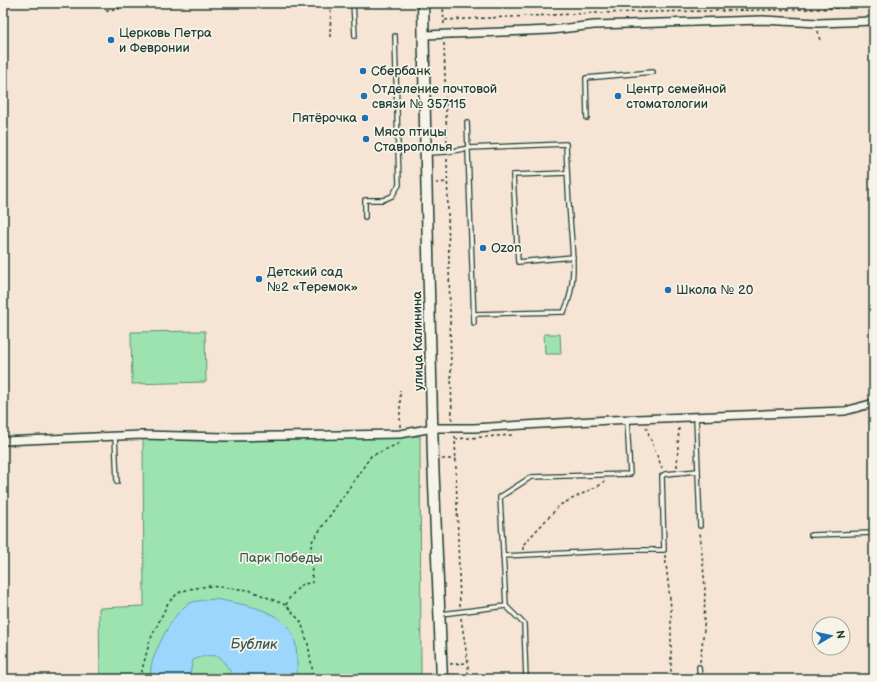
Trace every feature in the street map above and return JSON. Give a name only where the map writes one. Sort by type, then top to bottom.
[{"type":"main road","name":"улица Калинина","points":[[423,3],[433,428],[442,678]]},
{"type":"street","points":[[424,35],[551,30],[594,25],[763,20],[818,23],[874,21]]},
{"type":"street","points":[[3,441],[115,436],[226,437],[400,434],[433,428],[845,411],[874,403]]},
{"type":"lane","points":[[353,3],[355,36]]},
{"type":"lane","points":[[365,218],[365,200],[383,200],[388,198],[392,196],[400,185],[395,36]]},
{"type":"lane","points":[[587,118],[586,78],[653,72]]},
{"type":"lane","points":[[467,122],[474,323]]},
{"type":"lane","points":[[426,153],[447,152],[469,148],[566,144],[572,279],[569,300],[564,312],[474,314]]},
{"type":"lane","points":[[567,173],[513,175],[518,262],[572,257]]},
{"type":"lane","points":[[696,417],[700,526]]},
{"type":"lane","points":[[526,679],[524,624],[506,606],[500,497],[531,477],[630,474],[627,420]]},
{"type":"lane","points":[[115,436],[117,482]]},
{"type":"lane","points":[[503,556],[631,550],[664,550],[662,476],[665,474],[698,472]]},
{"type":"lane","points":[[811,535],[874,533]]},
{"type":"lane","points":[[439,614],[460,613],[506,606]]},
{"type":"lane","points":[[699,667],[700,679]]},
{"type":"lane","points":[[442,678],[459,679]]},
{"type":"path","points":[[106,10],[119,9],[118,3]]},
{"type":"path","points":[[330,37],[331,3]]},
{"type":"path","points":[[443,3],[445,20],[444,34],[453,428],[456,446],[460,613],[468,663],[468,679]]},
{"type":"path","points":[[445,20],[874,6]]},
{"type":"path","points":[[286,605],[302,584],[312,583],[311,543],[371,456],[400,443],[400,390]]},
{"type":"path","points":[[677,473],[679,425]]},
{"type":"path","points":[[646,426],[665,474]]},
{"type":"path","points":[[522,555],[523,545],[560,505],[602,484],[609,474]]},
{"type":"path","points":[[699,667],[704,629],[705,587],[700,526]]},
{"type":"path","points":[[664,550],[671,602],[671,679]]},
{"type":"path","points":[[142,679],[142,670],[150,640],[168,603],[178,593],[189,589],[209,586],[249,590],[286,605],[301,622],[308,644],[314,679]]},
{"type":"green space","points":[[205,331],[206,382],[132,384],[131,332]]},
{"type":"green space","points":[[544,334],[560,334],[561,354],[545,354]]},
{"type":"green space","name":"Парк Победы","points":[[420,436],[421,679],[100,679],[99,608],[144,606],[143,438]]},
{"type":"water","name":"Бублик","points":[[215,599],[258,608],[278,618],[286,625],[294,638],[297,655],[297,679],[232,679],[231,672],[220,657],[209,656],[193,660],[190,674],[192,679],[150,679],[151,666],[157,650],[166,631],[178,614],[190,603]]},
{"type":"place","name":"Церковь Петра и Февронии","points":[[111,40]]},
{"type":"place","name":"Сбербанк","points":[[363,71]]},
{"type":"place","name":"Отделение почтовой связи № 357115","points":[[364,96]]},
{"type":"place","name":"Центр cемейной cтоматологии","points":[[618,96]]},
{"type":"place","name":"Пятёрочка","points":[[365,118]]},
{"type":"place","name":"Мясо птицы Ставрополья","points":[[366,139]]},
{"type":"place","name":"Ozon","points":[[483,248]]},
{"type":"place","name":"Детский сад №2 «Теремок»","points":[[259,279]]},
{"type":"place","name":"Школа № 20","points":[[668,290]]}]
